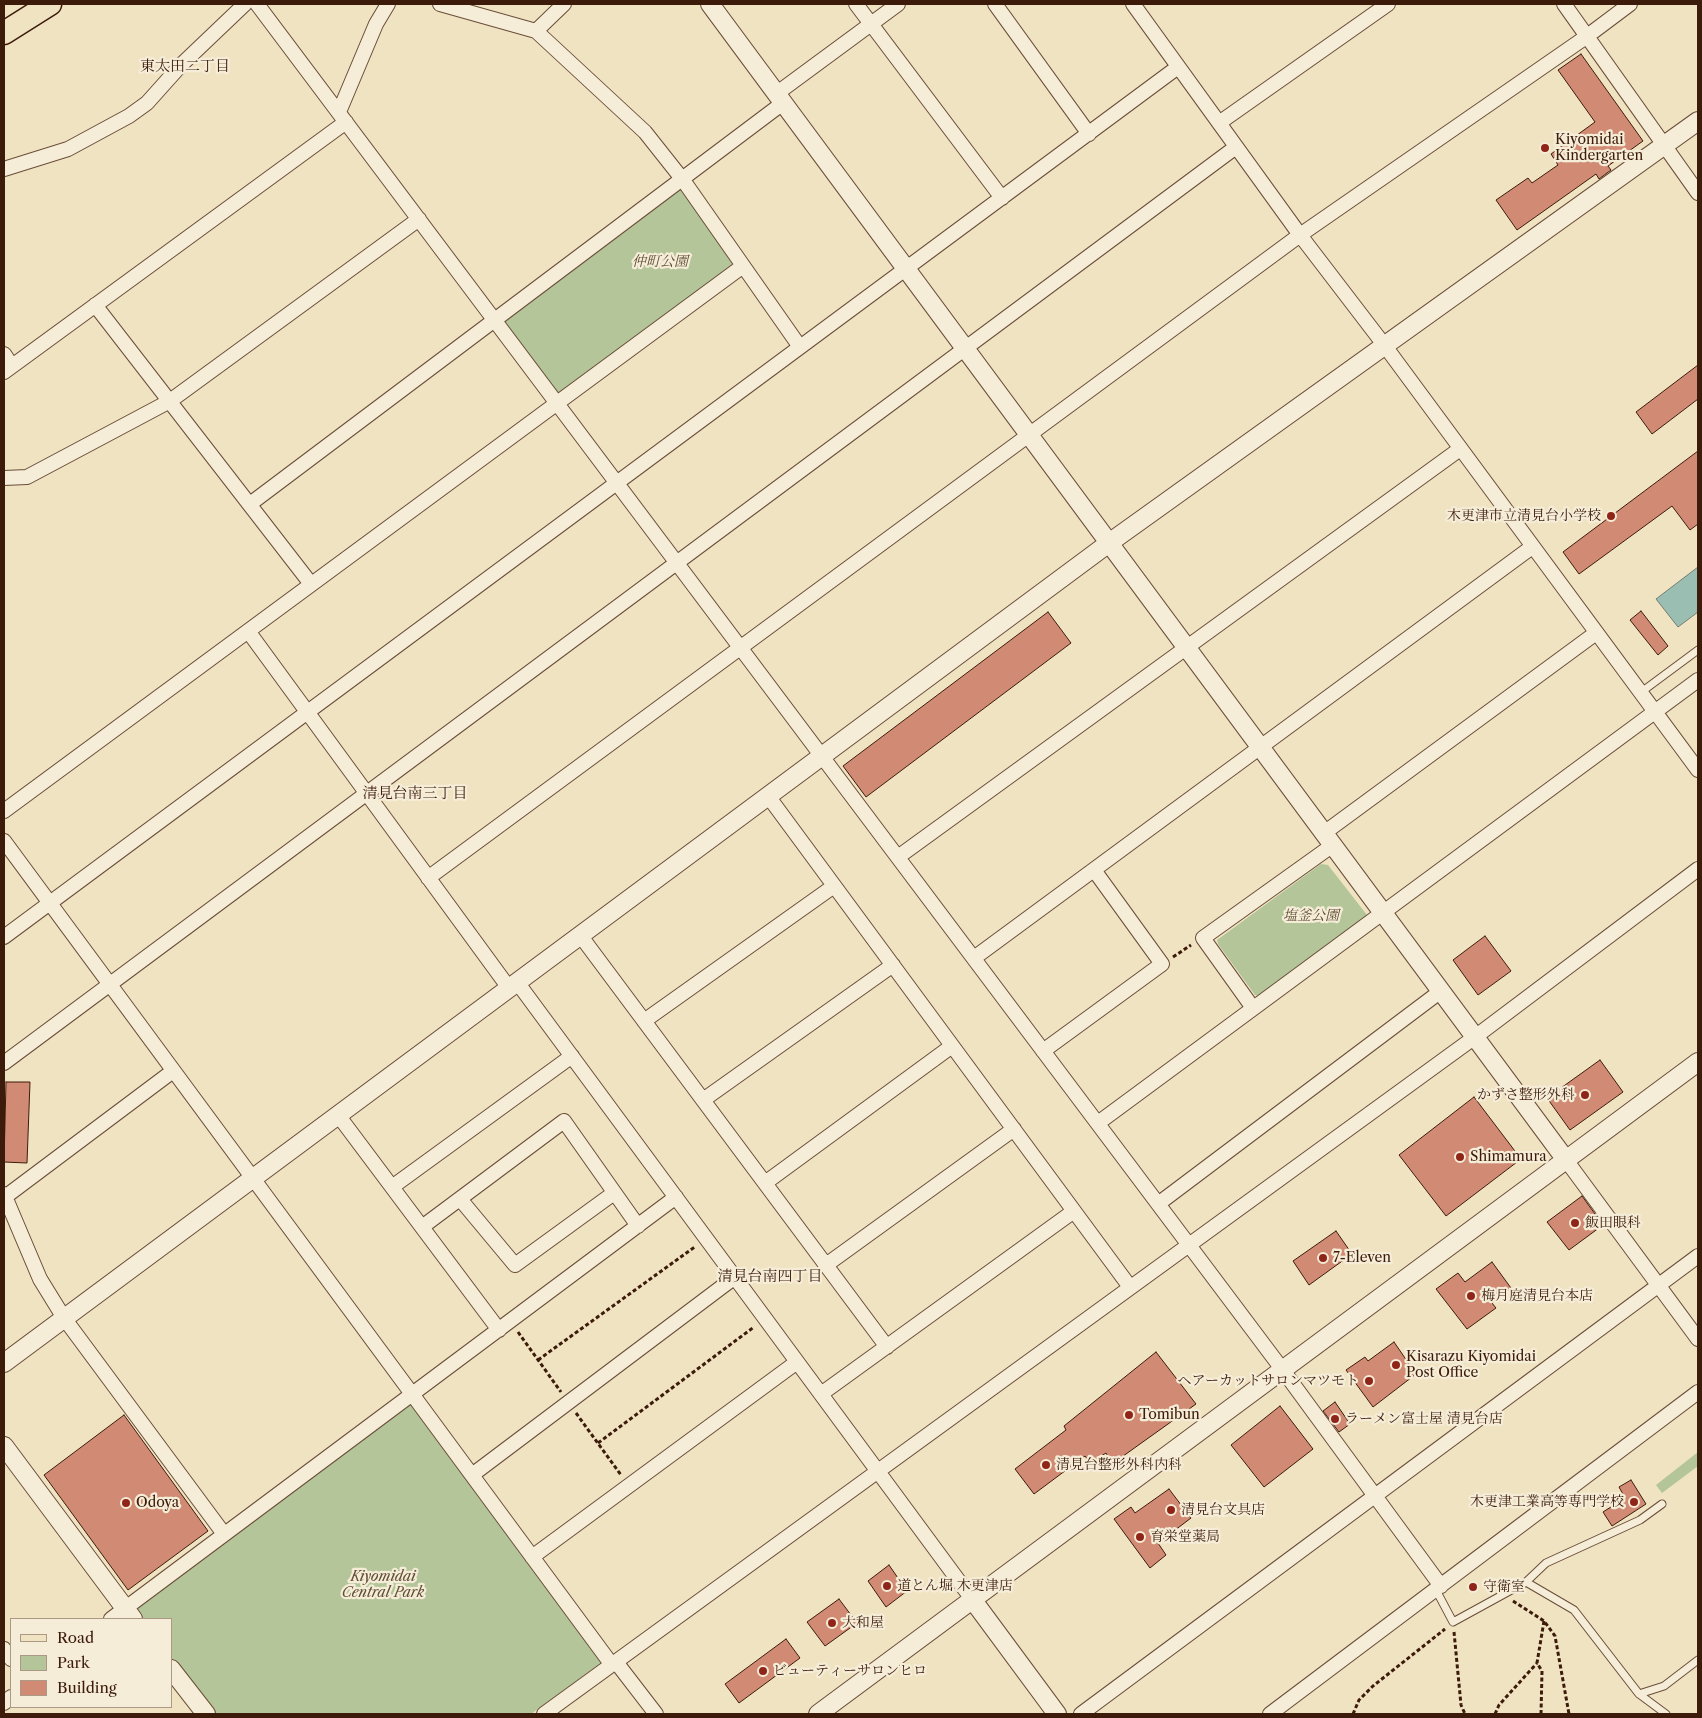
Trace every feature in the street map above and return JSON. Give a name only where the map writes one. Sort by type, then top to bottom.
[{"type":"main road","points":[[4,33],[50,4]]},
{"type":"street","points":[[4,169],[68,149],[129,116],[147,103],[181,65],[245,4]]},
{"type":"street","points":[[258,4],[1282,1369],[1375,1496],[1438,1588]]},
{"type":"street","points":[[7,364],[95,305],[342,117],[376,24],[388,4]]},
{"type":"street","points":[[440,4],[536,31],[645,132],[683,180],[800,347]]},
{"type":"street","points":[[536,31],[564,4]]},
{"type":"street","points":[[710,4],[1698,1339]]},
{"type":"street","points":[[856,4],[1002,198]]},
{"type":"street","points":[[250,504],[683,180],[780,98],[898,4]]},
{"type":"street","points":[[995,4],[1089,134]]},
{"type":"street","points":[[1133,4],[1300,235],[1385,346],[1698,770]]},
{"type":"street","points":[[1219,123],[1388,4]]},
{"type":"street","points":[[1564,4],[1698,193]]},
{"type":"street","points":[[428,878],[1300,235],[1630,4]]},
{"type":"street","points":[[4,937],[1178,67]]},
{"type":"street","points":[[4,1363],[1109,543],[1698,121]]},
{"type":"street","points":[[4,1064],[1236,147]]},
{"type":"street","points":[[4,478],[27,477],[170,401],[419,219]]},
{"type":"street","points":[[4,811],[743,266]]},
{"type":"street","points":[[95,305],[311,584]]},
{"type":"street","points":[[898,857],[1460,449]]},
{"type":"street","points":[[974,958],[1532,547]]},
{"type":"street","points":[[248,631],[428,878],[572,1056],[1057,1714]]},
{"type":"street","points":[[1253,1008],[1203,938],[1328,839],[1596,633]]},
{"type":"street","points":[[1098,1123],[1698,680]]},
{"type":"street","points":[[768,796],[1130,1287]]},
{"type":"street","points":[[4,841],[532,1557],[656,1714]]},
{"type":"street","points":[[544,1714],[1475,1036],[1698,869]]},
{"type":"street","points":[[1043,1051],[1162,964],[1094,870]]},
{"type":"street","points":[[644,1021],[834,886]]},
{"type":"street","points":[[580,935],[887,1347]]},
{"type":"street","points":[[703,1100],[893,965]]},
{"type":"street","points":[[1158,1204],[1441,991]]},
{"type":"street","points":[[765,1183],[952,1046]]},
{"type":"street","points":[[392,1187],[572,1056]]},
{"type":"street","points":[[818,1714],[1698,1062]]},
{"type":"street","points":[[173,1071],[4,1195],[40,1279],[64,1318],[224,1534]]},
{"type":"street","points":[[338,1115],[422,1227],[505,1325]]},
{"type":"street","points":[[422,1227],[564,1122],[638,1226]]},
{"type":"street","points":[[826,1265],[1014,1129]]},
{"type":"street","points":[[460,1200],[515,1265],[614,1192]]},
{"type":"street","points":[[4,1446],[123,1616],[224,1534],[676,1198]]},
{"type":"street","points":[[821,1394],[1074,1211]]},
{"type":"street","points":[[1081,1714],[1698,1256]]},
{"type":"street","points":[[472,1475],[735,1277]]},
{"type":"street","points":[[532,1557],[797,1362]]},
{"type":"street","points":[[1271,1714],[1698,1392]]},
{"type":"street","points":[[172,1670],[206,1714]]},
{"type":"lane","points":[[1640,693],[1698,650]]},
{"type":"lane","points":[[1438,1588],[1453,1622],[1526,1582],[1546,1563],[1640,1520],[1662,1504]]},
{"type":"lane","points":[[1526,1582],[1574,1610],[1639,1694],[1666,1714]]},
{"type":"lane","points":[[1639,1694],[1664,1686],[1698,1660]]},
{"type":"path","points":[[1162,964],[1203,938]]},
{"type":"path","points":[[538,1360],[706,1238]]},
{"type":"path","points":[[598,1443],[765,1318]]},
{"type":"path","points":[[505,1325],[538,1360],[628,1486]]},
{"type":"path","points":[[1501,1595],[1544,1621],[1555,1636],[1569,1714]]},
{"type":"path","points":[[1495,1714],[1499,1705],[1537,1663],[1544,1621]]},
{"type":"path","points":[[1353,1714],[1359,1700],[1372,1686],[1453,1622]]},
{"type":"path","points":[[1453,1622],[1461,1705],[1465,1714]]},
{"type":"path","points":[[1537,1663],[1542,1672],[1542,1714]]},
{"type":"green space","name":"仲町公園","points":[[683,180],[743,266],[557,403],[495,320]]},
{"type":"green space","name":"塩釜公園","points":[[1321,864],[1328,865],[1367,915],[1364,922],[1261,997],[1255,995],[1217,940]]},
{"type":"green space","name":"Kiyomidai Central Park","points":[[410,1404],[602,1662],[531,1714],[213,1714],[172,1661],[172,1618],[138,1618],[132,1610]]},
{"type":"green space","points":[[1698,1452],[1698,1466],[1662,1493],[1656,1485]]},
{"type":"water","points":[[1698,567],[1698,612],[1678,627],[1656,599]]},
{"type":"building","points":[[1581,54],[1643,141],[1608,166],[1611,170],[1599,179],[1596,174],[1517,230],[1496,200],[1528,178],[1532,183],[1558,165],[1551,154],[1595,122],[1558,70]]},
{"type":"building","points":[[1698,365],[1698,399],[1652,434],[1636,412]]},
{"type":"building","points":[[1698,451],[1698,524],[1690,530],[1672,506],[1579,574],[1563,552]]},
{"type":"building","points":[[1641,611],[1668,646],[1658,655],[1630,620]]},
{"type":"building","points":[[1048,612],[1071,643],[866,797],[843,766]]},
{"type":"building","points":[[1485,936],[1511,971],[1478,995],[1453,960]]},
{"type":"building","name":"かずさ整形外科","points":[[1600,1060],[1623,1092],[1570,1130],[1547,1098]]},
{"type":"building","points":[[6,1082],[30,1082],[27,1163],[4,1162]]},
{"type":"building","name":"Shimamura","points":[[1474,1097],[1521,1159],[1446,1216],[1399,1155]]},
{"type":"building","name":"飯田眼科","points":[[1582,1196],[1603,1225],[1569,1250],[1547,1222]]},
{"type":"building","name":"7-Eleven","points":[[1336,1231],[1352,1254],[1309,1285],[1293,1261]]},
{"type":"building","name":"梅月庭清見台本店","points":[[1492,1262],[1511,1288],[1492,1303],[1496,1308],[1467,1329],[1436,1289],[1458,1273],[1465,1282]]},
{"type":"building","points":[[1394,1342],[1416,1374],[1373,1407],[1346,1370],[1365,1357],[1368,1361]]},
{"type":"building","name":"Tomibun","points":[[1156,1352],[1196,1404],[1112,1464],[1106,1453],[1090,1463],[1085,1456],[1034,1494],[1015,1469],[1066,1430],[1064,1426]]},
{"type":"building","name":"ラーメン富士屋 清見台店","points":[[1335,1402],[1350,1424],[1339,1432],[1323,1411]]},
{"type":"building","points":[[1280,1406],[1313,1449],[1264,1487],[1231,1445]]},
{"type":"building","name":"Odoya","points":[[124,1415],[208,1531],[128,1590],[44,1475]]},
{"type":"building","points":[[1631,1480],[1646,1504],[1612,1526],[1603,1512],[1625,1498],[1619,1487]]},
{"type":"building","points":[[1169,1489],[1191,1518],[1158,1543],[1166,1555],[1150,1568],[1114,1519],[1131,1507],[1135,1513]]},
{"type":"building","name":"道とん堀 木更津店","points":[[889,1565],[907,1591],[886,1607],[868,1581]]},
{"type":"building","name":"大和屋","points":[[839,1599],[857,1623],[825,1646],[807,1622]]},
{"type":"building","name":"ビューティーサロンヒロ","points":[[786,1639],[800,1658],[739,1703],[725,1684]]},
{"type":"place","name":"Kiyomidai Kindergarten","points":[[1545,148]]},
{"type":"place","name":"木更津市立清見台小学校","points":[[1611,516]]},
{"type":"place","name":"かずさ整形外科","points":[[1585,1095]]},
{"type":"place","name":"Shimamura","points":[[1460,1157]]},
{"type":"place","name":"飯田眼科","points":[[1575,1223]]},
{"type":"place","name":"7-Eleven","points":[[1323,1258]]},
{"type":"place","name":"梅月庭清見台本店","points":[[1471,1296]]},
{"type":"place","name":"Kisarazu Kiyomidai Post Office","points":[[1396,1365]]},
{"type":"place","name":"ヘアーカットサロンマツモト","points":[[1369,1381]]},
{"type":"place","name":"Tomibun","points":[[1129,1415]]},
{"type":"place","name":"ラーメン富士屋 清見台店","points":[[1335,1419]]},
{"type":"place","name":"清見台整形外科内科","points":[[1046,1465]]},
{"type":"place","name":"木更津工業高等専門学校","points":[[1634,1502]]},
{"type":"place","name":"Odoya","points":[[126,1503]]},
{"type":"place","name":"清見台文具店","points":[[1171,1510]]},
{"type":"place","name":"育栄堂薬局","points":[[1140,1537]]},
{"type":"place","name":"道とん堀 木更津店","points":[[887,1586]]},
{"type":"place","name":"守衛室","points":[[1473,1587]]},
{"type":"place","name":"大和屋","points":[[832,1623]]},
{"type":"place","name":"ビューティーサロンヒロ","points":[[763,1671]]},
{"type":"district","name":"東太田二丁目","points":[[185,67]]},
{"type":"district","name":"清見台南三丁目","points":[[415,794]]},
{"type":"district","name":"清見台南四丁目","points":[[770,1277]]}]
